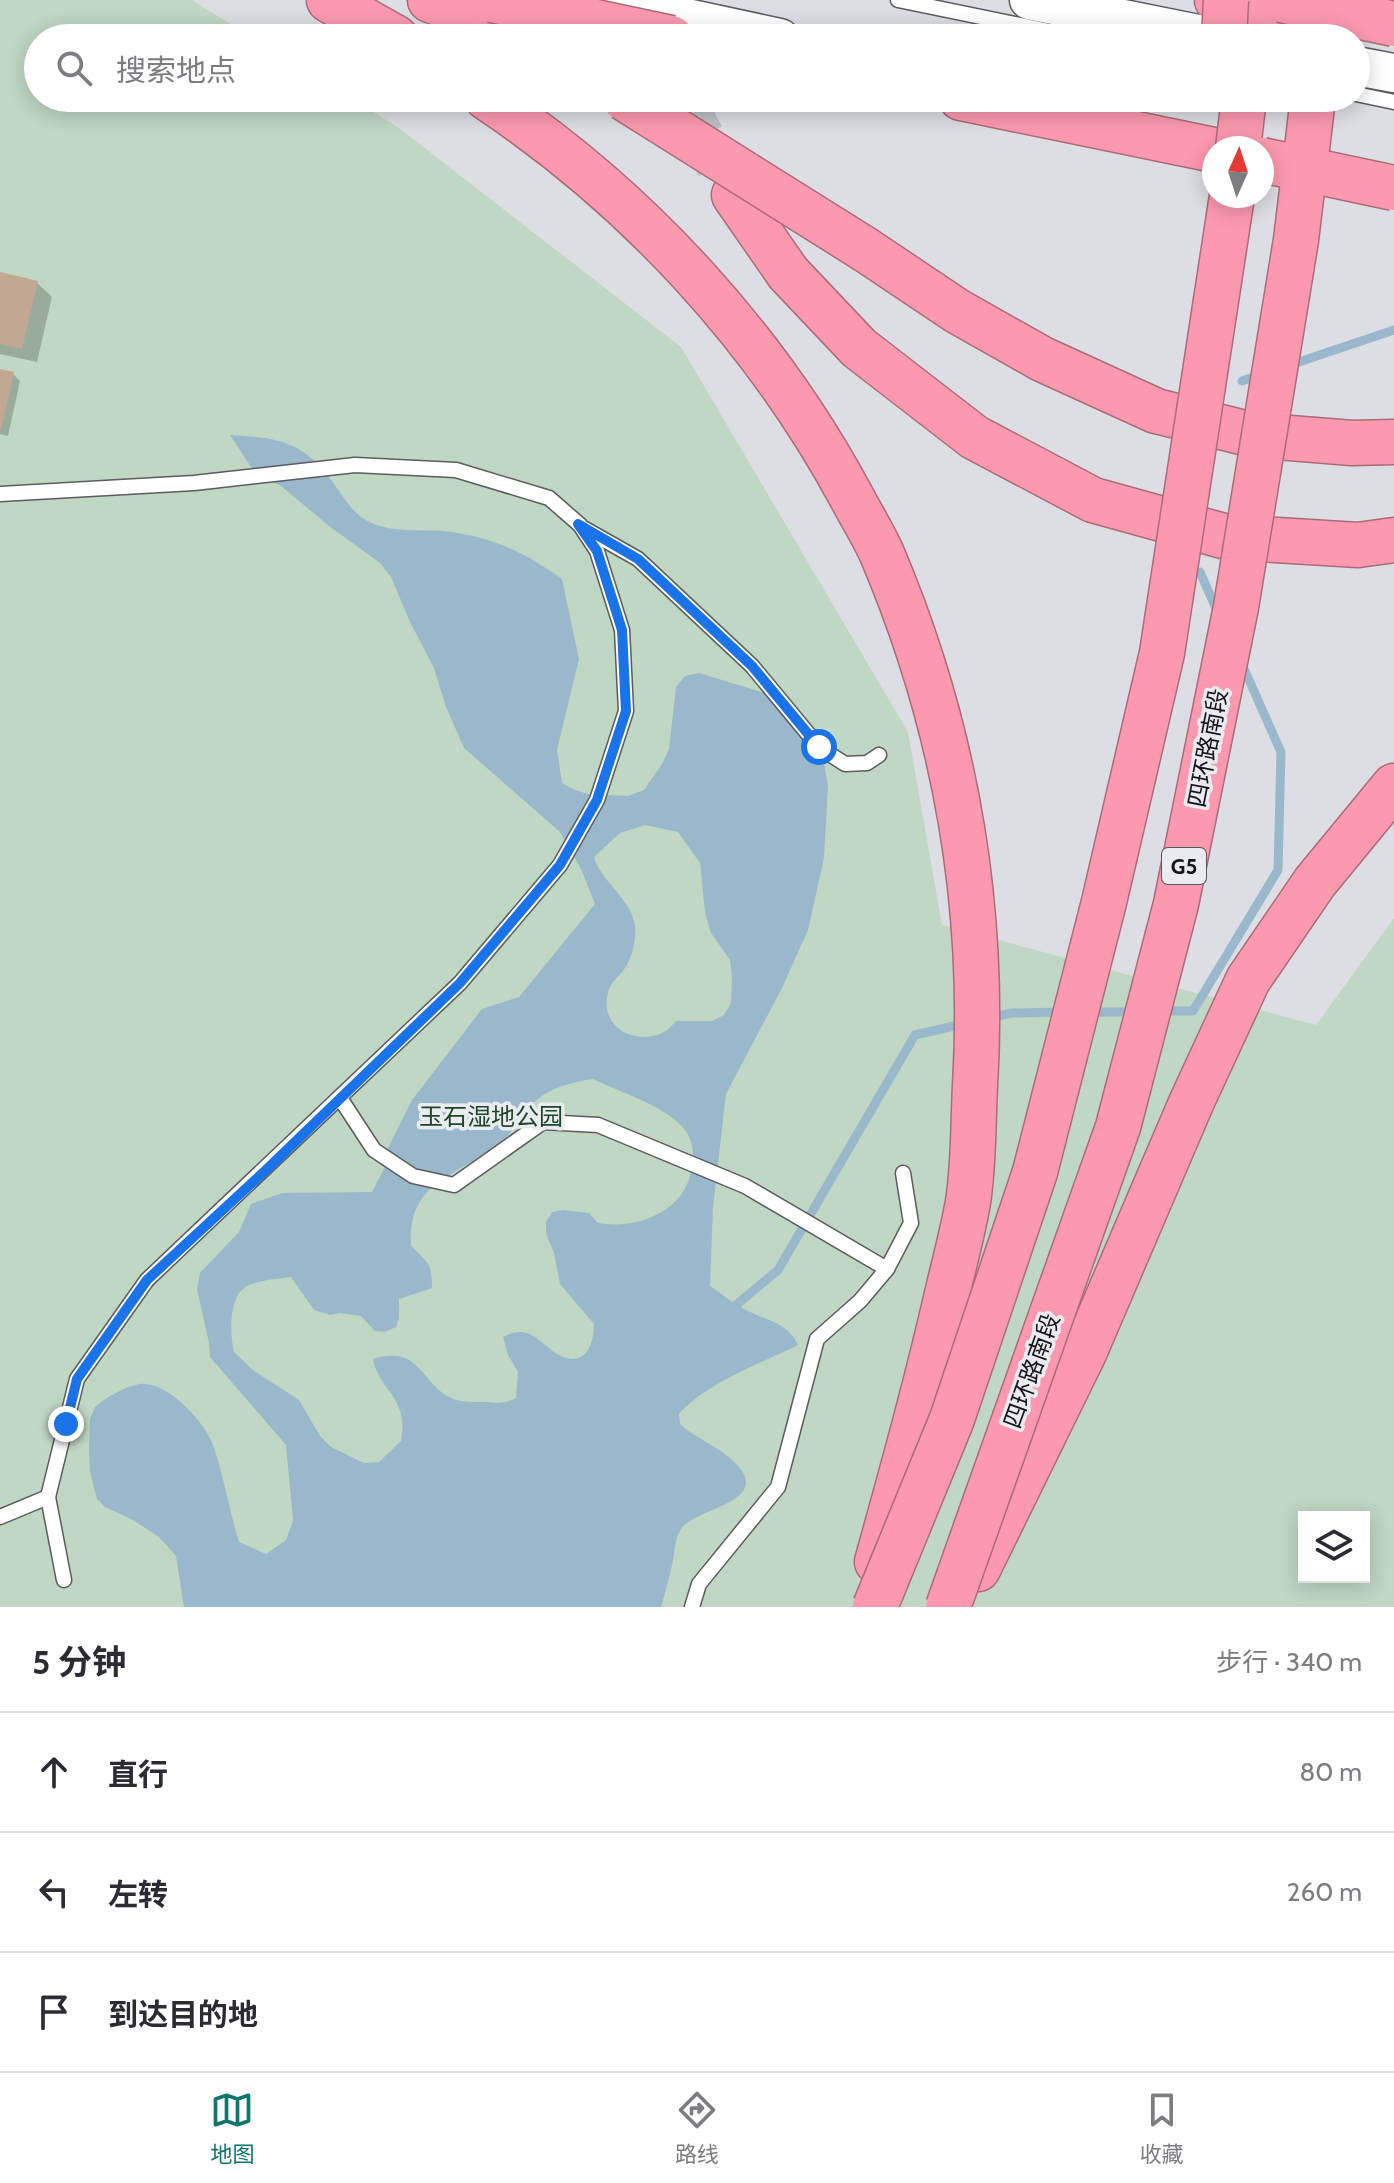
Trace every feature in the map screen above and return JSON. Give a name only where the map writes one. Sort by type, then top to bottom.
[{"type":"highway","points":[[329,0],[371,24]]},
{"type":"highway","points":[[430,0],[491,24]]},
{"type":"highway","points":[[492,0],[605,24]]},
{"type":"highway","points":[[1217,0],[1329,24]]},
{"type":"highway","points":[[1223,24],[1226,0]]},
{"type":"highway","points":[[1252,24],[1253,0]]},
{"type":"highway","points":[[1281,0],[1394,24]]},
{"type":"highway","points":[[1320,24],[1322,0]]},
{"type":"highway","points":[[1344,24],[1350,0]]},
{"type":"highway","points":[[1370,33],[1394,38]]},
{"type":"highway","points":[[508,112],[650,228],[751,340],[826,449],[874,539],[922,660],[959,801],[971,880],[979,1023],[969,1200],[926,1384],[865,1607]]},
{"type":"highway","points":[[646,112],[957,311],[1042,359],[1156,411],[1253,435],[1373,443]]},
{"type":"highway","points":[[1031,112],[1202,146]]},
{"type":"highway","points":[[1217,136],[1220,112]]},
{"type":"highway","points":[[1239,136],[1242,112]]},
{"type":"highway","name":"四环路南段","points":[[948,1607],[1118,1127],[1176,904],[1236,607],[1296,240],[1311,112]]},
{"type":"highway","points":[[1296,240],[1325,112]]},
{"type":"highway","points":[[1274,163],[1394,188]]},
{"type":"highway","points":[[734,195],[788,273],[859,348],[974,437],[1093,500],[1227,537],[1358,545],[1394,540]]},
{"type":"highway","points":[[1205,378],[1214,208]]},
{"type":"highway","points":[[875,1607],[952,1419],[1035,1172],[1104,902],[1162,653],[1230,208]]},
{"type":"highway","points":[[959,1607],[1084,1353],[1192,1101],[1248,980],[1315,882],[1394,786]]},
{"type":"main road","points":[[603,0],[715,24]]},
{"type":"main road","points":[[1029,0],[1150,24]]},
{"type":"main road","points":[[1370,69],[1394,73]]},
{"type":"main road","points":[[1127,112],[1394,167]]},
{"type":"lane","points":[[898,0],[1015,24]]},
{"type":"lane","points":[[1370,97],[1394,102]]},
{"type":"lane","points":[[0,494],[194,483],[355,465],[456,470],[549,498],[578,524],[638,559],[752,666],[819,747],[845,764],[867,763],[879,755]]},
{"type":"lane","points":[[64,1580],[48,1497],[77,1379],[147,1280],[460,983],[560,865],[597,800],[626,711],[622,630],[597,551],[578,524]]},
{"type":"lane","points":[[340,1098],[374,1150],[413,1176],[454,1185],[543,1122],[598,1125],[745,1186],[887,1269]]},
{"type":"lane","points":[[692,1607],[699,1584],[778,1487],[817,1339],[860,1301],[887,1269],[911,1223],[903,1173]]},
{"type":"lane","points":[[0,1517],[48,1497]]},
{"type":"green space","name":"玉石湿地公园","points":[[0,0],[192,0],[231,24],[24,24],[24,112],[373,112],[399,128],[681,347],[908,732],[942,925],[1316,1025],[1394,918],[1394,1607],[0,1607]]},
{"type":"water","points":[[230,435],[277,440],[301,450],[323,470],[365,520],[398,529],[444,531],[492,541],[520,553],[562,579],[579,659],[557,750],[562,783],[575,790],[588,794],[628,796],[644,790],[669,749],[676,687],[685,676],[699,673],[778,697],[813,739],[824,763],[828,786],[824,858],[808,930],[783,986],[726,1094],[713,1207],[710,1286],[742,1308],[781,1326],[798,1345],[719,1383],[679,1414],[680,1424],[731,1459],[743,1473],[746,1485],[730,1502],[689,1521],[681,1529],[661,1607],[184,1607],[176,1556],[159,1537],[105,1507],[97,1499],[90,1472],[89,1449],[90,1419],[95,1407],[127,1387],[150,1385],[173,1395],[184,1404],[209,1436],[239,1542],[266,1554],[286,1540],[293,1521],[286,1445],[210,1357],[197,1289],[200,1273],[239,1232],[251,1204],[282,1193],[372,1192],[385,1167],[388,1148],[412,1100],[482,1009],[519,997],[595,904],[581,869],[560,832],[464,748],[446,707],[434,668],[391,577],[380,563],[281,486],[255,473]],"holes":[[[645,825],[678,832],[700,863],[705,913],[711,933],[730,960],[732,977],[731,1003],[724,1015],[712,1021],[676,1021],[662,1033],[645,1037],[620,1030],[607,1011],[609,989],[632,953],[635,926],[628,907],[603,875],[594,857],[620,833]],[[593,1079],[655,1107],[677,1121],[690,1138],[693,1156],[688,1181],[681,1194],[658,1214],[644,1220],[613,1224],[598,1223],[589,1213],[563,1210],[552,1212],[546,1222],[546,1233],[554,1253],[560,1284],[594,1324],[588,1351],[571,1359],[555,1353],[529,1334],[513,1333],[503,1337],[508,1355],[518,1372],[516,1398],[501,1403],[456,1400],[438,1389],[409,1360],[400,1356],[373,1359],[381,1380],[398,1404],[401,1441],[379,1462],[364,1463],[331,1447],[320,1436],[299,1400],[253,1370],[234,1352],[232,1316],[236,1298],[247,1286],[257,1282],[291,1277],[314,1310],[330,1315],[361,1316],[375,1331],[385,1332],[396,1327],[399,1299],[432,1288],[430,1267],[411,1245],[412,1223],[427,1193],[503,1140],[527,1110],[548,1092]]]},
{"type":"building","points":[[0,272],[38,281],[22,349],[0,344]]},
{"type":"building","points":[[0,369],[14,372],[1,430],[0,430]]},
{"type":"waterway","points":[[1287,366],[1394,330]]},
{"type":"waterway","points":[[1242,381],[1262,374]]},
{"type":"waterway","points":[[1200,572],[1218,613]]},
{"type":"waterway","points":[[1161,1011],[1193,1011],[1278,870],[1281,752],[1241,662]]},
{"type":"waterway","points":[[990,1018],[1011,1013],[1062,1012]]},
{"type":"waterway","points":[[1089,1012],[1134,1012]]},
{"type":"waterway","points":[[729,1311],[778,1270],[915,1035],[963,1024]]},
{"type":"tunnel","points":[[689,112],[718,166]]},
{"type":"route","points":[[66,1424],[77,1379],[147,1280],[460,983],[560,865],[597,800],[626,711],[622,630],[597,551],[578,524],[638,559],[752,666],[819,747]]}]
